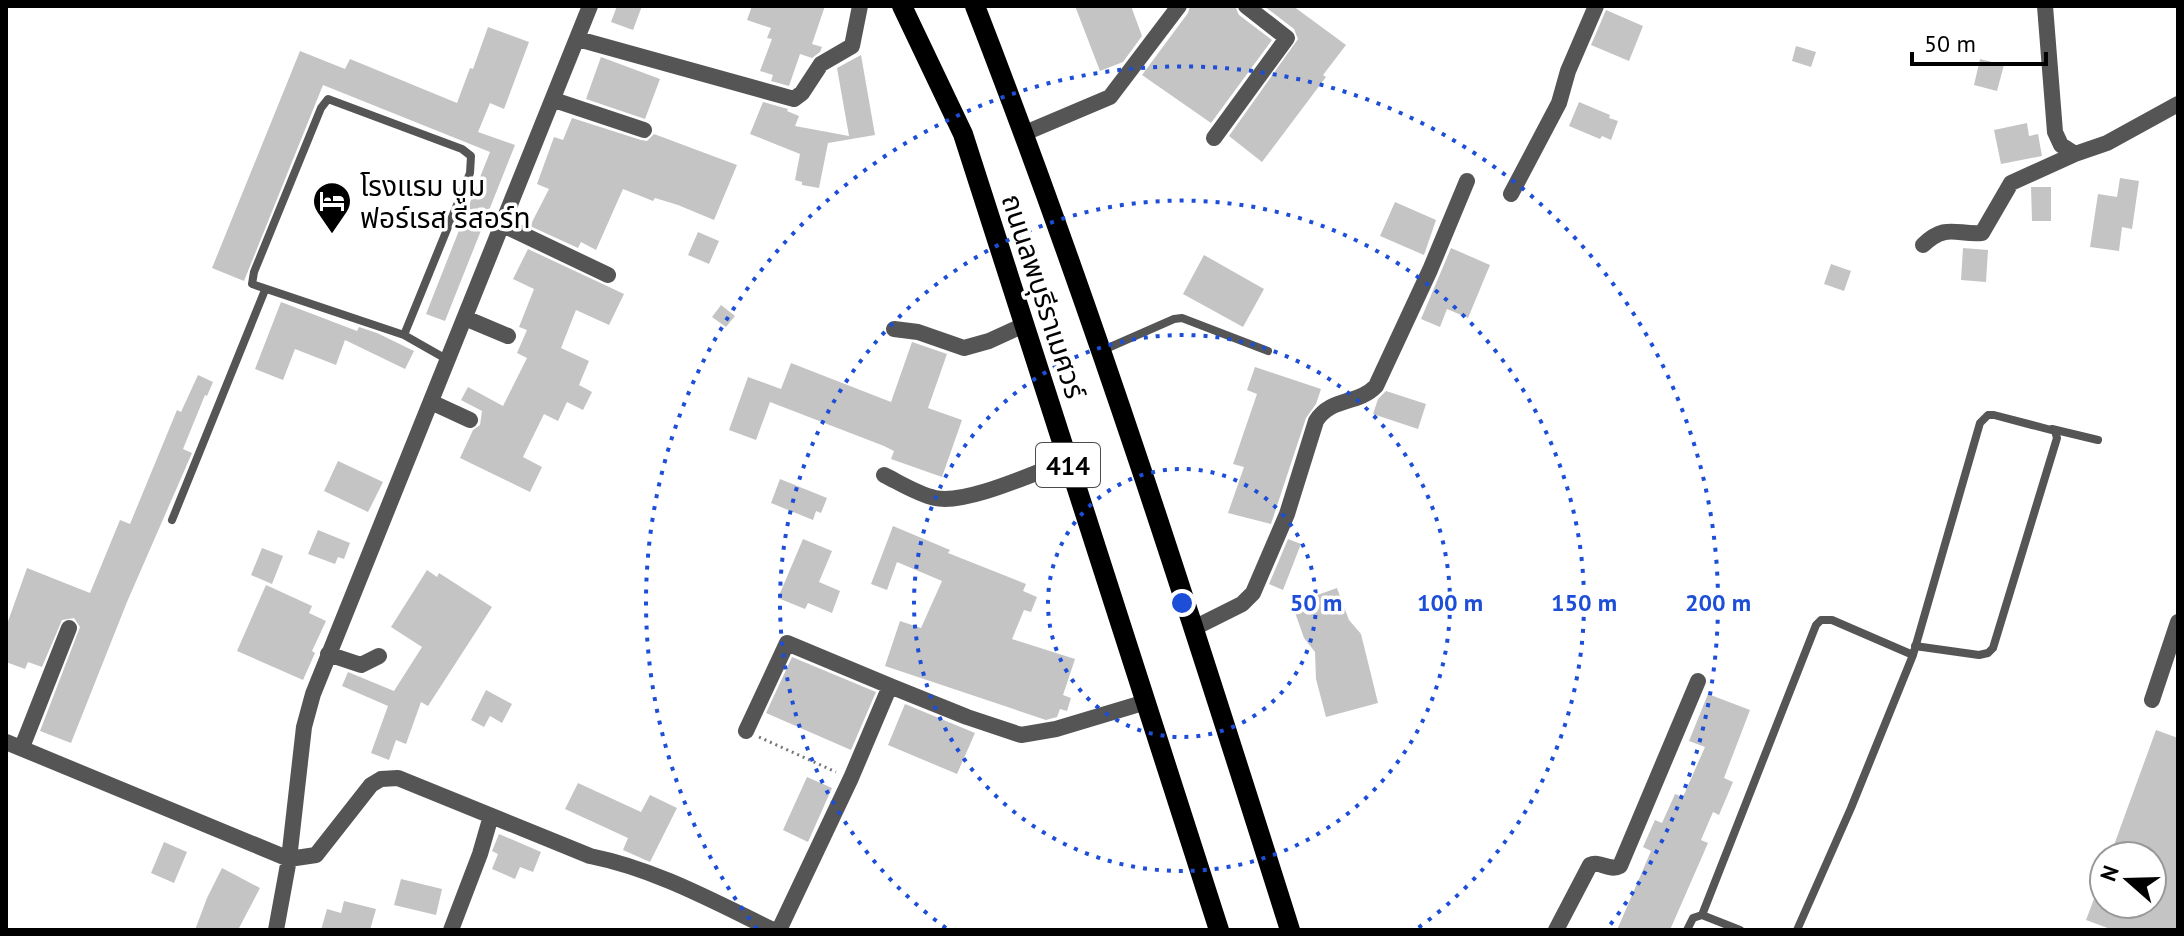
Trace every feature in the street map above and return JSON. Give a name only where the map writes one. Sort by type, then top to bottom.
[{"type":"main road","name":"ถนนลพบุรีราเมศวร์","points":[[902,6],[963,134],[1219,930]]},
{"type":"main road","name":"ถนนลพบุรีราเมศวร์","points":[[975,6],[1025,133],[1100,351],[1194,628],[1290,930]]},
{"type":"street","points":[[276,930],[289,859],[304,727],[313,694],[590,6]]},
{"type":"street","points":[[578,39],[794,99],[802,93],[819,65],[852,46],[860,6]]},
{"type":"street","points":[[1025,133],[1110,97],[1179,6]]},
{"type":"street","points":[[1214,138],[1287,38],[1246,6]]},
{"type":"street","points":[[1511,194],[1559,103],[1568,71],[1596,6]]},
{"type":"street","points":[[2045,6],[2055,132],[2066,151],[2075,154]]},
{"type":"street","points":[[554,100],[644,130]]},
{"type":"street","points":[[1923,245],[1931,237],[1947,230],[1982,233],[2011,183],[2107,143],[2178,104]]},
{"type":"street","points":[[1194,628],[1242,604],[1253,593],[1287,514],[1316,421],[1324,409],[1333,403],[1362,396],[1376,386],[1467,181]]},
{"type":"street","points":[[503,225],[608,275]]},
{"type":"street","points":[[465,318],[508,336]]},
{"type":"street","points":[[894,329],[918,332],[964,348],[1024,325]]},
{"type":"street","points":[[431,402],[470,420]]},
{"type":"street","points":[[884,475],[922,494],[952,499],[1067,461]]},
{"type":"street","points":[[2152,700],[2178,622]]},
{"type":"street","points":[[69,628],[11,748],[289,859],[309,857],[318,852],[371,785],[381,779],[398,778],[590,856],[619,861],[661,876],[773,930]]},
{"type":"street","points":[[746,731],[787,643],[967,717],[1021,735],[1056,729],[1146,702]]},
{"type":"street","points":[[328,654],[361,665],[379,656]]},
{"type":"street","points":[[1556,930],[1587,868],[1595,863],[1612,869],[1620,866],[1698,681]]},
{"type":"street","points":[[779,930],[851,778],[890,686]]},
{"type":"street","points":[[451,930],[491,816]]},
{"type":"lane","points":[[404,335],[470,173],[471,158],[462,149],[328,99],[324,102],[254,272],[253,286],[404,335],[448,360]]},
{"type":"lane","points":[[172,520],[265,290]]},
{"type":"lane","points":[[1100,351],[1182,318],[1268,351]]},
{"type":"lane","points":[[1797,930],[1839,838],[1914,650],[1980,423],[1992,415],[2098,440]]},
{"type":"lane","points":[[1702,915],[1816,625],[1825,619],[1832,620],[1914,650],[1979,655],[1993,648],[2057,438],[2056,432],[2051,429]]},
{"type":"lane","points":[[1687,930],[1693,918],[1702,915],[1740,930]]},
{"type":"path","points":[[746,731],[851,778]]},
{"type":"building","points":[[617,6],[642,6],[633,30],[611,22]]},
{"type":"building","points":[[752,6],[825,6],[812,44],[822,47],[820,52],[812,58],[800,54],[789,86],[771,81],[773,75],[760,71],[772,39],[767,38],[771,28],[747,20]]},
{"type":"building","points":[[1075,6],[1131,6],[1142,36],[1123,62],[1100,71]]},
{"type":"building","points":[[1190,6],[1235,6],[1239,15],[1272,40],[1211,123],[1142,75]]},
{"type":"building","points":[[1264,6],[1293,6],[1346,45],[1323,75],[1326,77],[1262,162],[1229,136],[1298,39],[1294,29]]},
{"type":"building","points":[[1606,10],[1643,26],[1629,61],[1591,45]]},
{"type":"building","points":[[488,27],[529,42],[504,109],[490,103],[478,132],[515,145],[445,321],[426,314],[490,152],[323,85],[244,281],[212,268],[300,51],[345,69],[350,59],[457,103]]},
{"type":"building","points":[[1796,46],[1816,52],[1811,67],[1792,61]]},
{"type":"building","points":[[861,55],[875,135],[828,143],[819,188],[802,185],[802,182],[795,180],[800,154],[750,134],[763,102],[788,109],[799,116],[795,126],[849,136],[837,68]]},
{"type":"building","points":[[601,57],[660,79],[645,119],[586,99]]},
{"type":"building","points":[[1980,59],[2004,65],[1997,91],[1974,85]]},
{"type":"building","points":[[1579,102],[1618,121],[1611,140],[1602,136],[1600,139],[1569,126]]},
{"type":"building","points":[[572,118],[641,140],[647,141],[654,134],[737,165],[714,220],[678,205],[655,198],[653,201],[623,189],[596,250],[581,242],[578,248],[530,226],[549,189],[537,184],[554,137],[563,140]]},
{"type":"building","points":[[2027,123],[2029,136],[2038,134],[2042,156],[2001,164],[1994,130]]},
{"type":"building","points":[[2120,178],[2139,181],[2132,229],[2122,227],[2119,251],[2090,247],[2098,194],[2117,197]]},
{"type":"building","points":[[2031,187],[2051,187],[2051,221],[2032,221]]},
{"type":"building","points":[[1395,202],[1436,220],[1424,255],[1380,236]]},
{"type":"building","points":[[698,232],[719,241],[709,264],[688,255]]},
{"type":"building","points":[[1451,248],[1490,265],[1468,318],[1447,309],[1440,327],[1421,319]]},
{"type":"building","points":[[1963,248],[1988,250],[1986,282],[1961,280]]},
{"type":"building","points":[[528,249],[624,294],[609,325],[576,310],[561,348],[589,361],[579,385],[592,392],[583,410],[567,402],[558,421],[544,414],[523,457],[542,467],[530,492],[460,458],[473,430],[480,425],[482,411],[461,400],[468,387],[503,406],[527,358],[517,353],[527,330],[519,327],[534,289],[513,279]]},
{"type":"building","points":[[1204,255],[1264,289],[1243,327],[1183,294]]},
{"type":"building","points":[[1831,264],[1851,271],[1844,291],[1824,284]]},
{"type":"building","points":[[281,302],[357,331],[359,327],[377,333],[414,351],[405,369],[345,340],[336,365],[295,349],[283,380],[255,369]]},
{"type":"building","points":[[721,305],[735,316],[726,327],[712,317]]},
{"type":"building","points":[[912,342],[947,354],[928,408],[962,420],[942,477],[891,459],[894,451],[884,446],[770,402],[756,440],[729,430],[748,377],[781,389],[791,363],[891,402]]},
{"type":"building","points":[[1255,367],[1321,389],[1316,404],[1306,418],[1271,524],[1228,513],[1244,467],[1233,464],[1257,394],[1247,390]]},
{"type":"building","points":[[198,375],[213,382],[183,449],[192,453],[127,602],[71,743],[40,731],[80,627],[74,618],[62,620],[42,667],[28,662],[25,669],[6,662],[6,627],[27,568],[90,593],[120,520],[130,524],[177,410],[181,412]]},
{"type":"building","points":[[1386,391],[1426,404],[1418,429],[1373,414],[1378,399]]},
{"type":"building","points":[[338,461],[383,482],[368,512],[324,491]]},
{"type":"building","points":[[780,479],[827,498],[821,513],[816,511],[813,520],[771,503]]},
{"type":"building","points":[[893,526],[950,550],[948,553],[1026,584],[1023,591],[1037,597],[1031,612],[1024,610],[1012,639],[1075,659],[1063,695],[1071,698],[1067,711],[1060,709],[1057,717],[1046,720],[885,666],[900,621],[921,628],[942,581],[897,562],[887,590],[871,584]]},
{"type":"building","points":[[318,530],[350,543],[344,559],[338,557],[335,564],[308,554]]},
{"type":"building","points":[[803,539],[832,551],[819,582],[840,591],[832,613],[808,603],[805,609],[778,598]]},
{"type":"building","points":[[1288,539],[1301,544],[1283,590],[1269,584]]},
{"type":"building","points":[[262,548],[283,556],[272,584],[251,575]]},
{"type":"building","points":[[427,570],[437,577],[439,573],[492,607],[428,706],[421,702],[406,744],[396,740],[389,760],[371,753],[388,706],[342,686],[348,672],[394,691],[422,647],[391,627]]},
{"type":"building","points":[[266,585],[312,606],[309,613],[326,621],[303,680],[237,651]]},
{"type":"building","points":[[1337,588],[1349,620],[1361,634],[1378,703],[1326,717],[1316,679],[1315,652],[1304,638],[1292,604]]},
{"type":"building","points":[[792,657],[876,692],[851,750],[766,713]]},
{"type":"building","points":[[486,690],[512,704],[502,723],[490,716],[484,727],[471,720]]},
{"type":"building","points":[[1708,694],[1750,710],[1724,778],[1733,782],[1719,815],[1713,812],[1701,840],[1708,843],[1670,930],[1617,930],[1651,851],[1643,847],[1655,820],[1662,823],[1675,794],[1683,797],[1705,747],[1689,741]]},
{"type":"building","points":[[905,704],[975,733],[957,774],[888,745]]},
{"type":"building","points":[[2156,730],[2178,738],[2178,930],[2113,930],[2086,920],[2088,915],[2088,920],[2168,920],[2168,840],[2116,840]]},
{"type":"building","points":[[807,777],[832,788],[808,842],[783,830]]},
{"type":"building","points":[[578,783],[641,812],[650,795],[677,808],[650,862],[623,850],[628,838],[565,809]]},
{"type":"building","points":[[499,834],[541,852],[533,872],[520,867],[515,879],[492,869],[498,854],[492,851]]},
{"type":"building","points":[[164,842],[187,852],[174,883],[151,873]]},
{"type":"building","points":[[222,868],[260,888],[238,930],[195,930],[207,898]]},
{"type":"building","points":[[401,879],[442,889],[436,915],[394,905]]},
{"type":"building","points":[[344,901],[376,909],[370,930],[321,930],[327,909],[341,913]]},
{"type":"place","name":"โรงแรม บูม ฟอร์เรส รีสอร์ท","points":[[332,235]]}]
